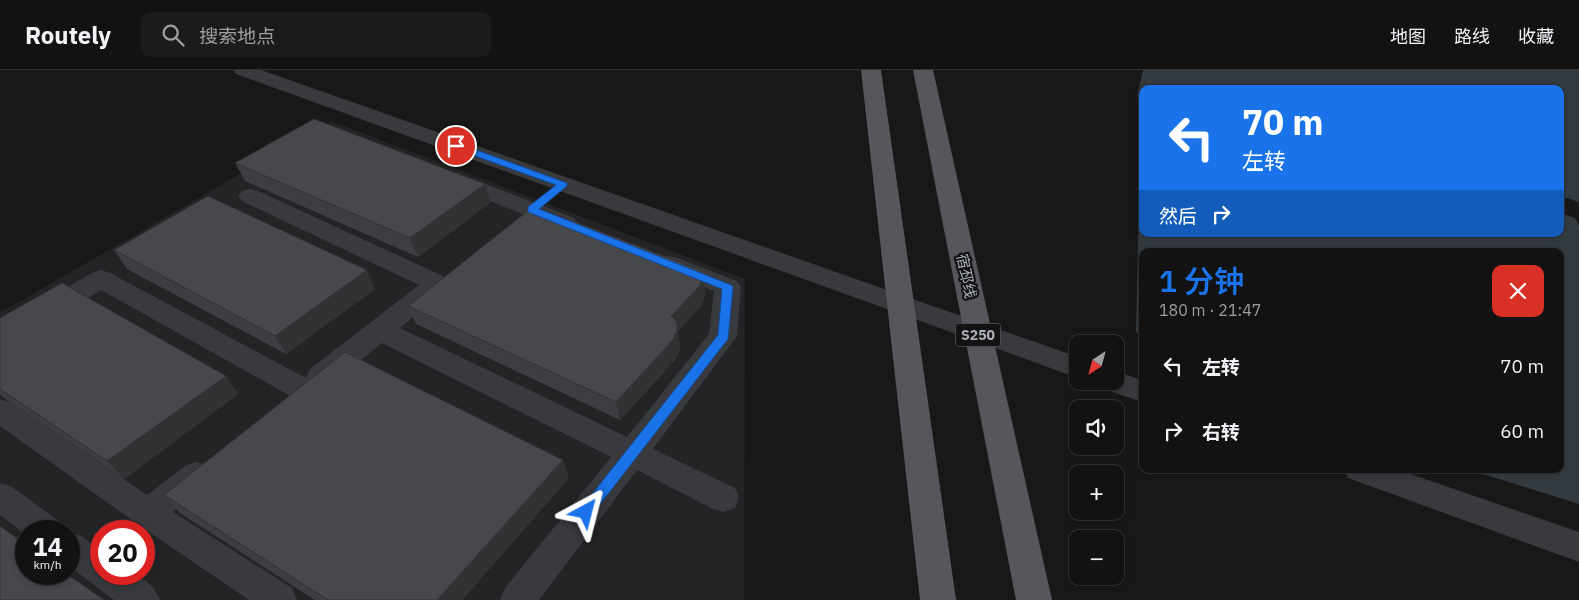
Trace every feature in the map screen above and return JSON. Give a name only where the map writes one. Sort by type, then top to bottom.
[{"type":"main road","points":[[871,70],[938,600]]},
{"type":"main road","name":"宿邳线","points":[[923,70],[1034,600]]},
{"type":"street","points":[[243,70],[1069,365]]},
{"type":"street","points":[[430,170],[594,234]]},
{"type":"street","points":[[508,228],[563,184]]},
{"type":"street","points":[[250,196],[438,284]]},
{"type":"street","points":[[518,600],[724,336],[728,287],[648,256]]},
{"type":"street","points":[[281,408],[461,265]]},
{"type":"street","points":[[0,339],[101,279],[304,390]]},
{"type":"street","points":[[380,330],[724,498]]},
{"type":"street","points":[[1124,385],[1139,391]]},
{"type":"street","points":[[0,410],[148,513],[279,600]]},
{"type":"street","points":[[148,513],[218,457]]},
{"type":"street","points":[[1370,473],[1579,548]]},
{"type":"street","points":[[0,497],[32,520]]},
{"type":"street","points":[[121,585],[142,600]]},
{"type":"shaded area","points":[[1143,70],[1579,70],[1579,202],[1564,197],[1564,85],[1140,85]]},
{"type":"shaded area","points":[[331,121],[745,279],[744,600],[0,600],[0,313]]},
{"type":"shaded area","points":[[1139,198],[1139,237],[1564,237],[1564,214],[1575,218],[1579,225],[1579,504],[1480,473],[1564,473],[1564,248],[1139,248],[1139,334],[1136,332]]},
{"type":"building","points":[[314,119],[485,184],[410,238],[235,163]]},
{"type":"building","points":[[208,196],[367,270],[275,336],[114,250]]},
{"type":"building","points":[[534,206],[700,270],[703,277],[699,287],[671,316],[677,322],[677,331],[672,341],[616,402],[408,306]]},
{"type":"building","points":[[62,283],[226,376],[107,461],[0,389],[0,318]]},
{"type":"building","points":[[345,352],[563,460],[437,600],[328,600],[164,495]]},
{"type":"building","points":[[0,526],[15,537],[15,585],[80,585],[80,583],[104,600],[0,600]]},
{"type":"route","points":[[456,146],[563,184],[532,210],[728,287],[724,336],[586,512]]}]
